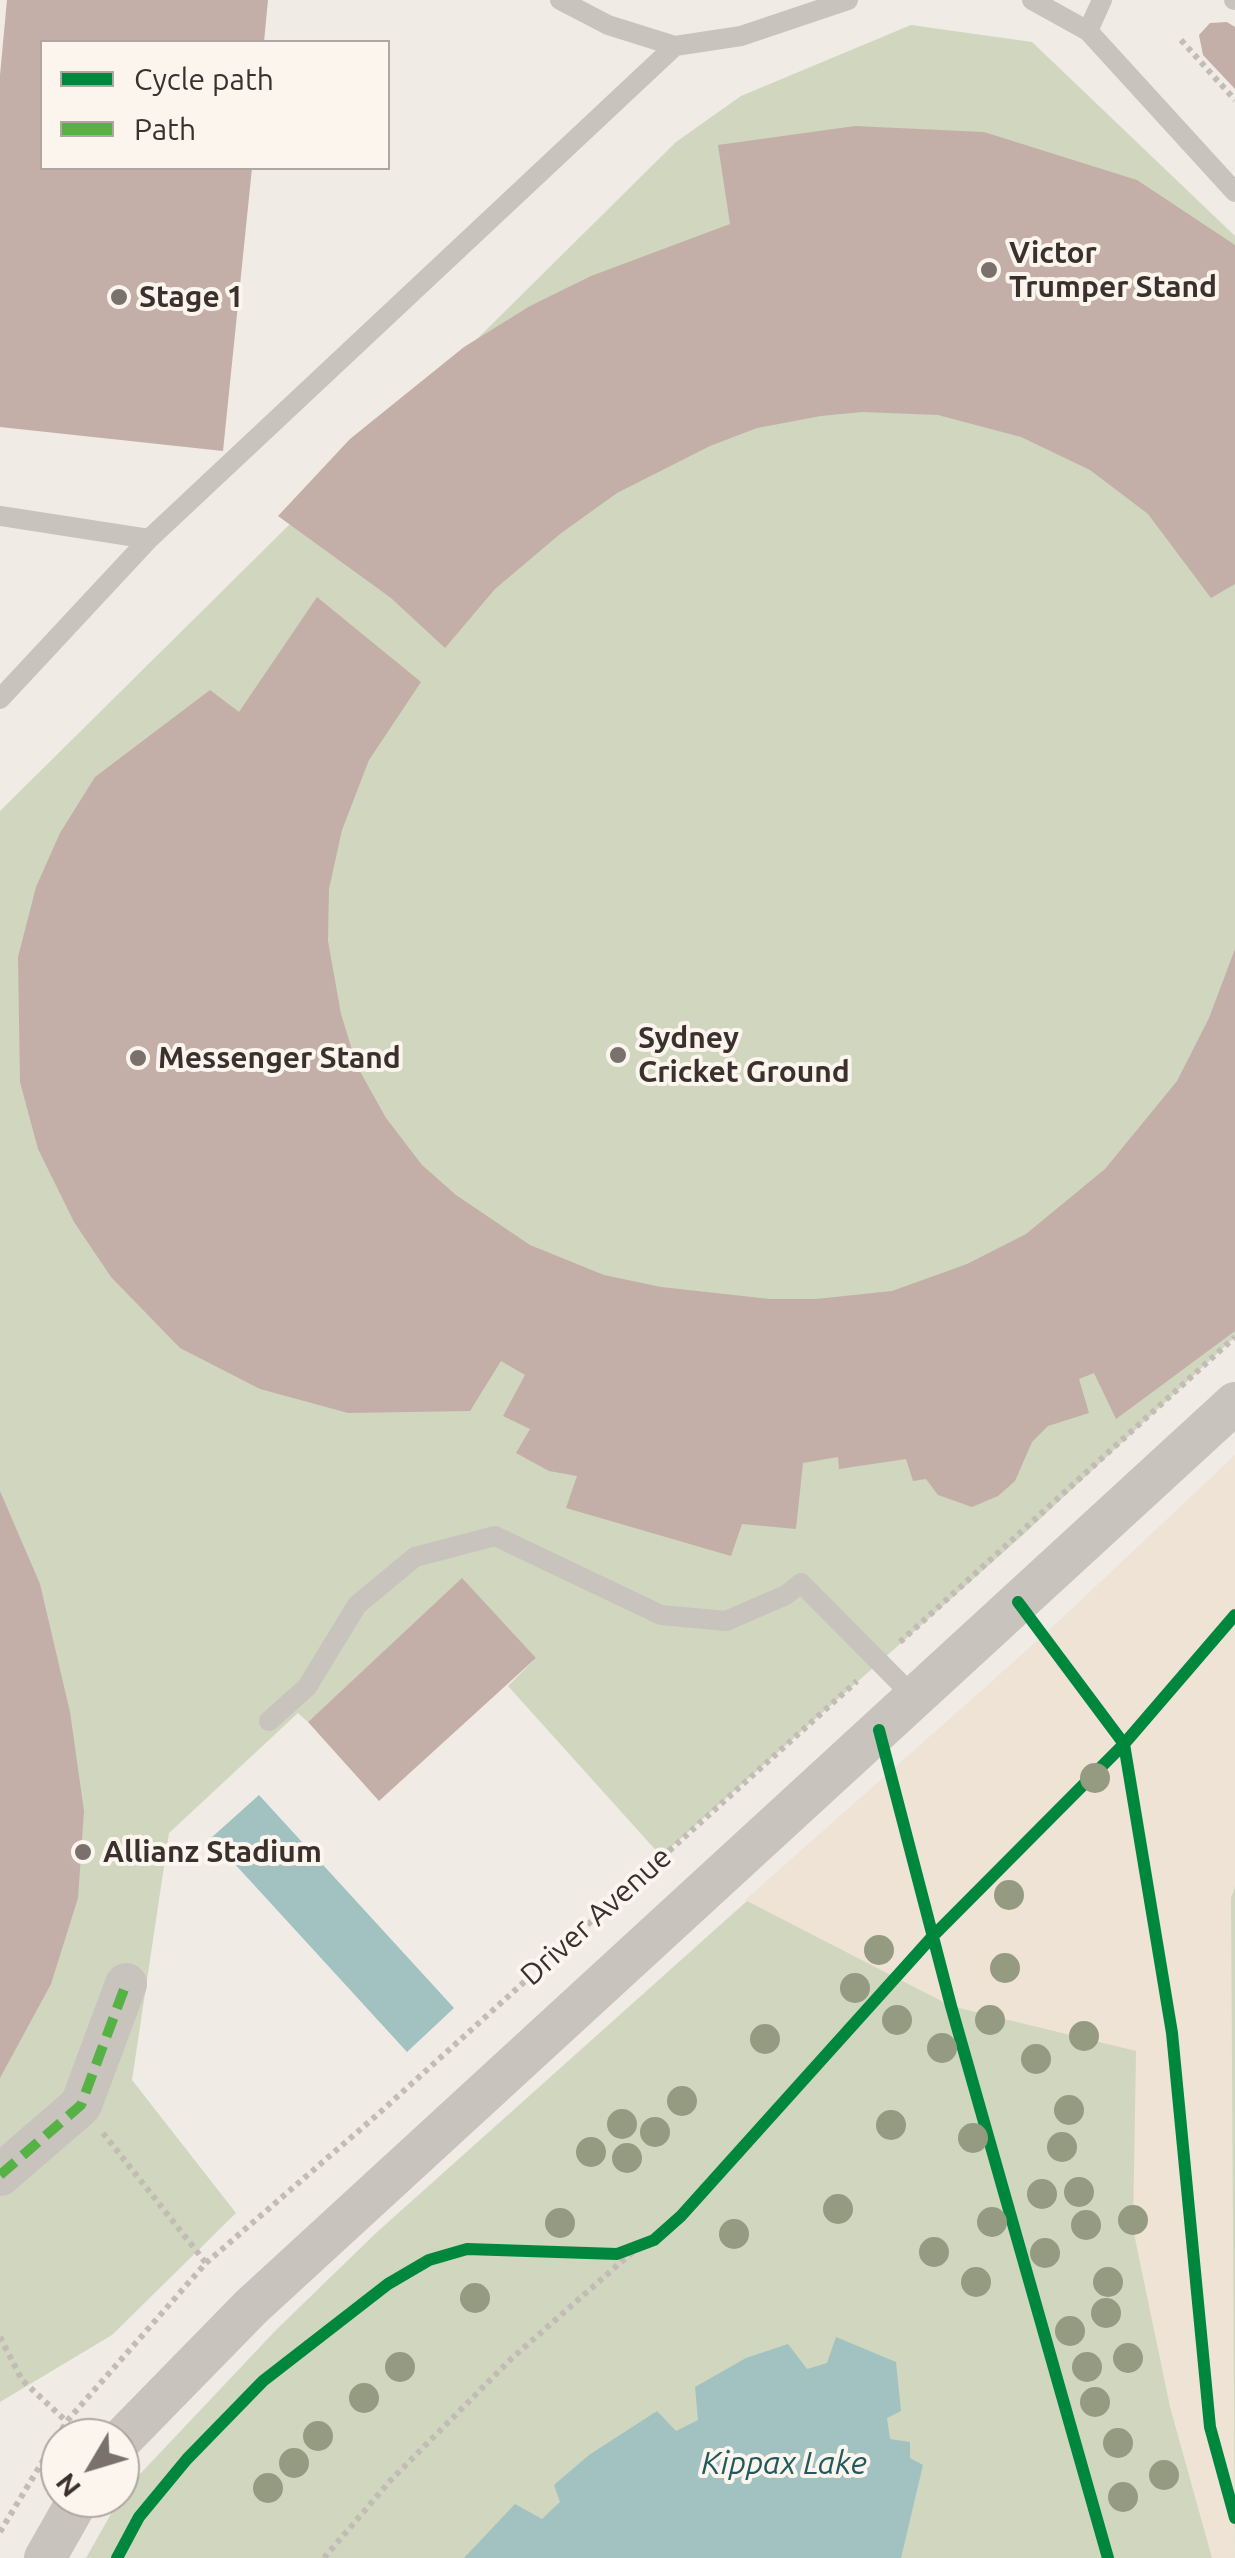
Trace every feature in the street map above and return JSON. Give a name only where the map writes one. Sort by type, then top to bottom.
[{"type":"street","name":"Driver Avenue","points":[[140,2418],[250,2307],[1235,1403]]},
{"type":"street","points":[[0,2174],[81,2104],[126,1984]]},
{"type":"street","points":[[44,2558],[67,2518]]},
{"type":"lane","points":[[560,0],[608,25],[675,46],[741,36],[848,0]]},
{"type":"lane","points":[[1032,0],[1088,31],[1235,192]]},
{"type":"lane","points":[[1088,31],[1102,0]]},
{"type":"lane","points":[[0,699],[149,539],[675,46]]},
{"type":"lane","points":[[0,516],[149,539]]},
{"type":"lane","points":[[269,1721],[307,1687],[357,1604],[415,1557],[495,1536],[661,1615],[726,1621],[786,1595],[802,1583],[914,1697]]},
{"type":"path","points":[[1181,40],[1235,100]]},
{"type":"path","points":[[887,1654],[1235,1337]]},
{"type":"path","points":[[81,2104],[206,2264]]},
{"type":"path","points":[[598,2254],[636,2248],[654,2240]]},
{"type":"path","points":[[324,2558],[390,2481],[511,2358],[636,2248]]},
{"type":"path","points":[[0,2337],[22,2380],[63,2418]]},
{"type":"green space","name":"Sydney Cricket Ground","points":[[911,25],[1032,42],[1235,236],[1235,1337],[1024,1534],[661,1856],[508,1686],[536,1658],[462,1579],[308,1722],[298,1713],[169,1833],[132,2080],[236,2213],[112,2335],[0,2402],[0,811],[676,142],[741,96]]},
{"type":"green space","points":[[1235,1458],[1235,2558],[86,2558],[109,2518],[140,2518],[140,2474],[276,2330],[376,2233],[1042,1637]]},
{"type":"shaded area","points":[[1235,1455],[1235,1887],[1231,1898],[1235,2558],[1212,2558],[1170,2407],[1133,2229],[1136,2051],[951,2006],[745,1900],[1042,1637]]},
{"type":"water","points":[[259,1795],[454,2008],[407,2052],[211,1838]]},
{"type":"water","name":"Kippax Lake","points":[[836,2337],[896,2362],[901,2411],[887,2418],[890,2439],[910,2442],[910,2458],[923,2465],[901,2558],[464,2558],[515,2504],[542,2519],[560,2502],[554,2485],[589,2455],[657,2411],[676,2431],[698,2420],[695,2387],[746,2358],[788,2344],[807,2369],[827,2363]]},
{"type":"building","name":"Stage 1","points":[[7,0],[268,0],[264,40],[40,40],[40,170],[252,170],[223,451],[0,427],[0,75]]},
{"type":"building","points":[[1227,22],[1235,27],[1235,89],[1203,55],[1199,35],[1210,23]]},
{"type":"building","points":[[855,126],[984,132],[1137,180],[1235,245],[1235,584],[1211,598],[1148,514],[1090,470],[1021,437],[938,415],[862,412],[821,416],[757,428],[710,446],[617,493],[560,534],[495,589],[445,648],[391,598],[278,516],[350,439],[464,347],[530,306],[591,276],[730,224],[718,145]]},
{"type":"building","points":[[317,597],[421,682],[369,760],[342,830],[329,889],[328,941],[341,1014],[357,1066],[386,1118],[422,1165],[456,1195],[530,1245],[604,1275],[661,1287],[770,1299],[816,1299],[892,1291],[967,1264],[1026,1234],[1105,1169],[1177,1081],[1209,1018],[1235,949],[1235,1331],[1116,1419],[1094,1373],[1079,1379],[1089,1413],[1048,1426],[1032,1442],[1015,1481],[998,1496],[972,1507],[938,1495],[926,1479],[913,1481],[906,1459],[839,1469],[838,1457],[803,1463],[796,1529],[742,1524],[731,1556],[566,1508],[577,1476],[549,1471],[516,1453],[530,1429],[503,1416],[525,1375],[501,1361],[470,1411],[348,1413],[260,1389],[180,1348],[111,1277],[74,1222],[38,1149],[20,1082],[18,957],[36,887],[60,833],[95,777],[210,690],[239,712]]},
{"type":"building","points":[[0,1491],[40,1584],[70,1712],[84,1811],[78,1898],[51,1984],[0,2078]]},
{"type":"building","points":[[462,1578],[536,1658],[379,1801],[308,1722]]},
{"type":"marked path","points":[[0,2175],[81,2105],[126,1984]]},
{"type":"cycle path","points":[[1018,1602],[1124,1744],[1172,2033],[1210,2427],[1235,2518]]},
{"type":"cycle path","points":[[117,2558],[139,2517],[187,2459],[263,2381],[388,2284],[429,2260],[467,2249],[617,2254],[654,2240],[681,2216],[932,1937],[1124,1744],[1235,1615]]},
{"type":"cycle path","points":[[879,1730],[951,2006],[1108,2558]]},
{"type":"place","name":"Victor Trumper Stand","points":[[989,270]]},
{"type":"place","name":"Stage 1","points":[[119,297]]},
{"type":"place","name":"Sydney Cricket Ground","points":[[618,1055]]},
{"type":"place","name":"Messenger Stand","points":[[138,1058]]},
{"type":"place","name":"Allianz Stadium","points":[[83,1852]]}]
